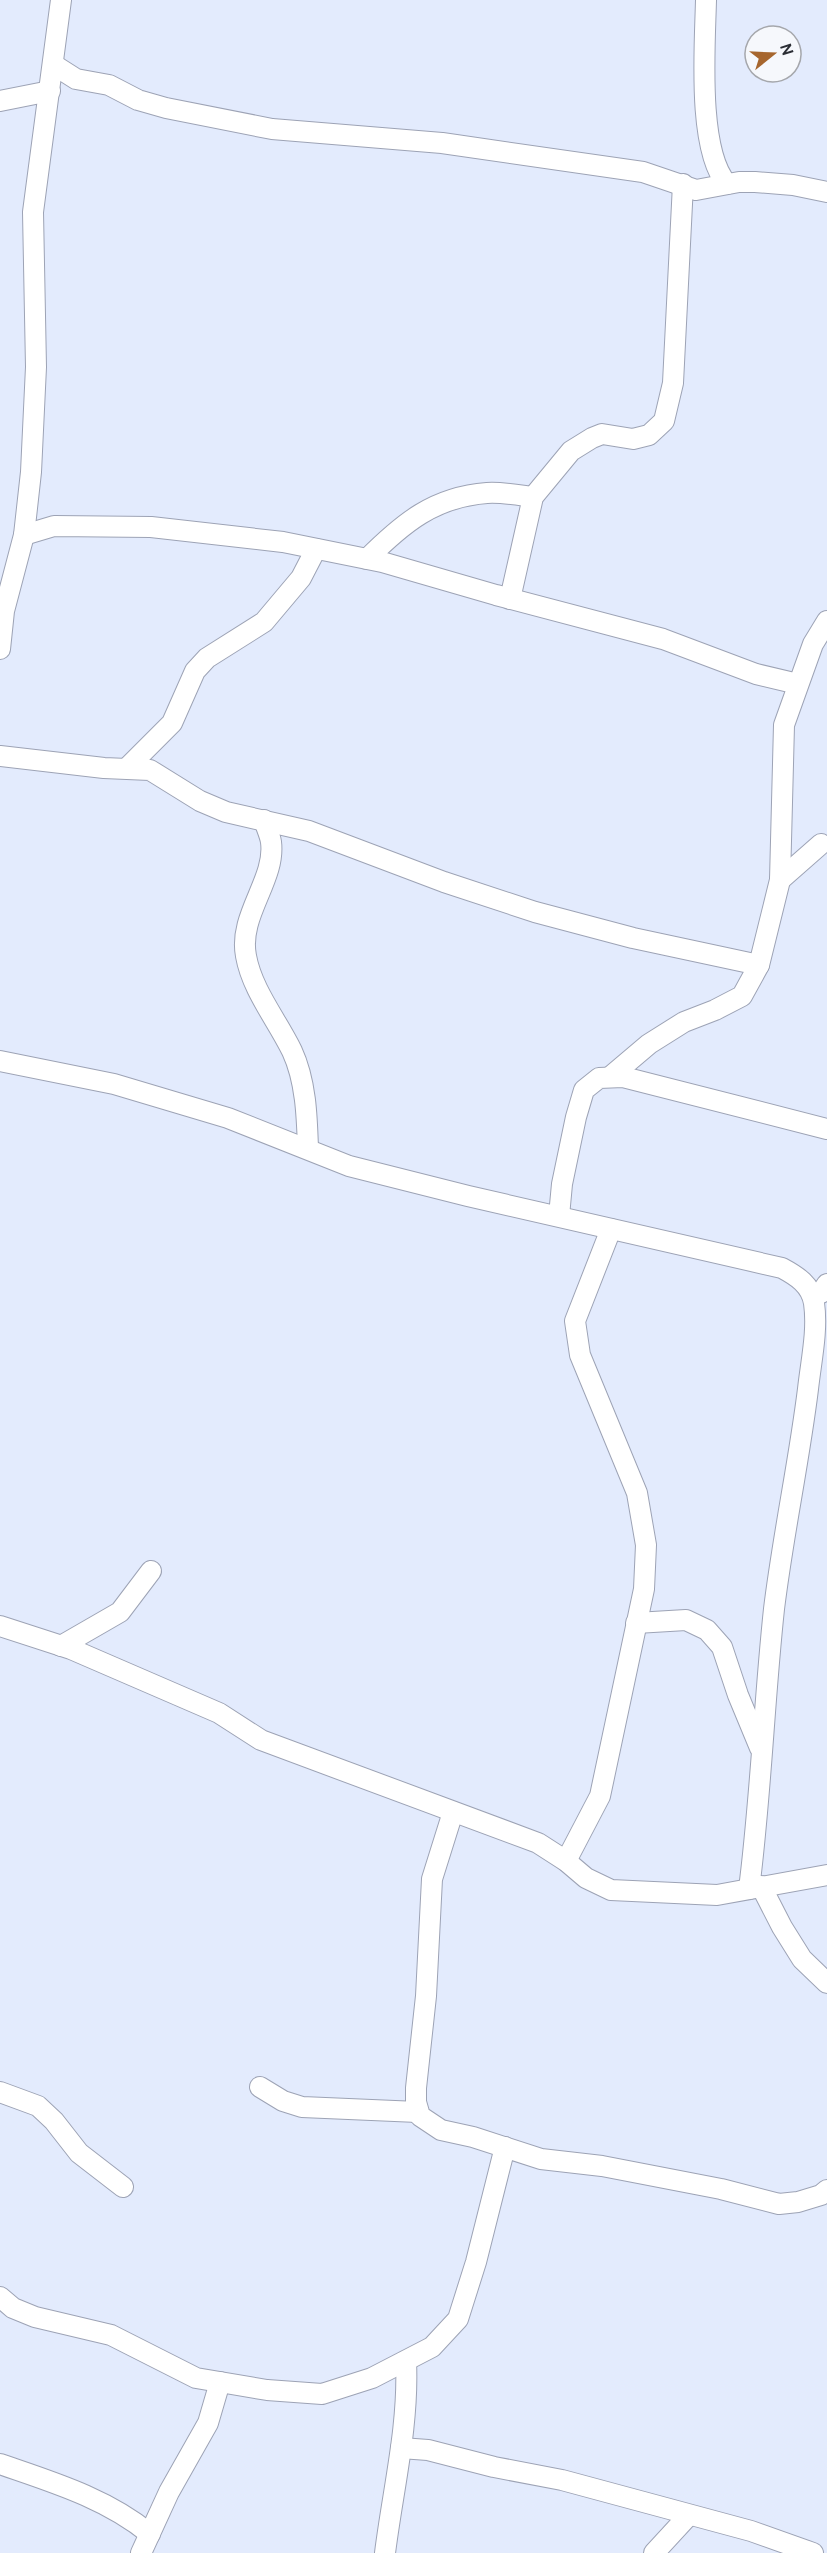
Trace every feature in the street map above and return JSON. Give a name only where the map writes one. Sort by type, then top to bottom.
[{"type":"street","points":[[0,649],[4,610],[24,534],[31,472],[36,367],[33,212],[61,0]]},
{"type":"street","points":[[706,0],[705,105],[709,136],[716,160],[727,184]]},
{"type":"street","points":[[54,66],[76,79],[109,85],[138,100],[166,108],[272,129],[442,143],[643,172],[696,190],[755,182],[793,185],[827,192]]},
{"type":"street","points":[[0,100],[50,91]]},
{"type":"street","points":[[510,599],[533,497],[571,451],[602,434],[633,439],[649,435],[664,421],[673,383],[683,221],[683,184]]},
{"type":"street","points":[[367,559],[404,525],[429,508],[454,497],[489,492],[533,497]]},
{"type":"street","points":[[24,534],[54,526],[151,527],[282,542],[367,559],[663,639],[756,674],[798,684]]},
{"type":"street","points":[[127,768],[172,723],[195,671],[207,657],[264,622],[300,578],[316,549]]},
{"type":"street","points":[[610,1077],[649,1044],[684,1022],[716,1010],[742,996],[759,966],[780,880],[784,725],[813,644],[827,621]]},
{"type":"street","points":[[0,756],[104,768],[150,770],[200,801],[226,812],[309,831],[444,882],[535,912],[633,938],[759,966]]},
{"type":"street","points":[[264,820],[271,841],[270,862],[247,924],[246,955],[253,978],[293,1053],[304,1093],[309,1149]]},
{"type":"street","points":[[782,841],[824,844]]},
{"type":"street","points":[[780,880],[824,844]]},
{"type":"street","points":[[0,1061],[114,1084],[228,1118],[349,1166],[782,1268],[821,1291],[813,1301],[814,1332],[803,1425],[774,1609],[762,1751],[755,1888],[802,1959],[827,1983]]},
{"type":"street","points":[[559,1216],[562,1184],[576,1117],[584,1090],[599,1078],[623,1077],[827,1129]]},
{"type":"street","points":[[566,1861],[600,1796],[644,1589],[646,1545],[637,1493],[580,1355],[575,1321],[611,1229]]},
{"type":"street","points":[[62,1646],[120,1612],[151,1571]]},
{"type":"street","points":[[636,1623],[686,1620],[707,1630],[722,1647],[738,1695],[762,1751]]},
{"type":"street","points":[[0,1626],[62,1646],[219,1713],[261,1740],[538,1843],[566,1861],[585,1878],[611,1890],[717,1895],[827,1875]]},
{"type":"street","points":[[453,1812],[432,1879],[426,1996],[416,2088],[416,2102],[420,2116],[441,2130],[541,2159],[602,2166],[721,2189],[779,2204],[798,2202],[827,2190]]},
{"type":"street","points":[[261,2087],[283,2101],[302,2107],[418,2112]]},
{"type":"street","points":[[0,2092],[38,2106],[54,2121],[79,2152],[123,2187]]},
{"type":"street","points":[[0,2296],[13,2308],[35,2317],[111,2335],[196,2378],[322,2394],[372,2378],[432,2347],[458,2319],[476,2262],[505,2147]]},
{"type":"street","points":[[385,2553],[401,2448],[407,2385],[406,2361]]},
{"type":"street","points":[[141,2553],[169,2492],[208,2423],[220,2382]]},
{"type":"street","points":[[401,2448],[428,2450],[494,2467],[562,2480],[751,2531],[813,2553]]},
{"type":"street","points":[[0,2464],[90,2497],[138,2524],[150,2534]]},
{"type":"street","points":[[654,2553],[689,2515]]}]
